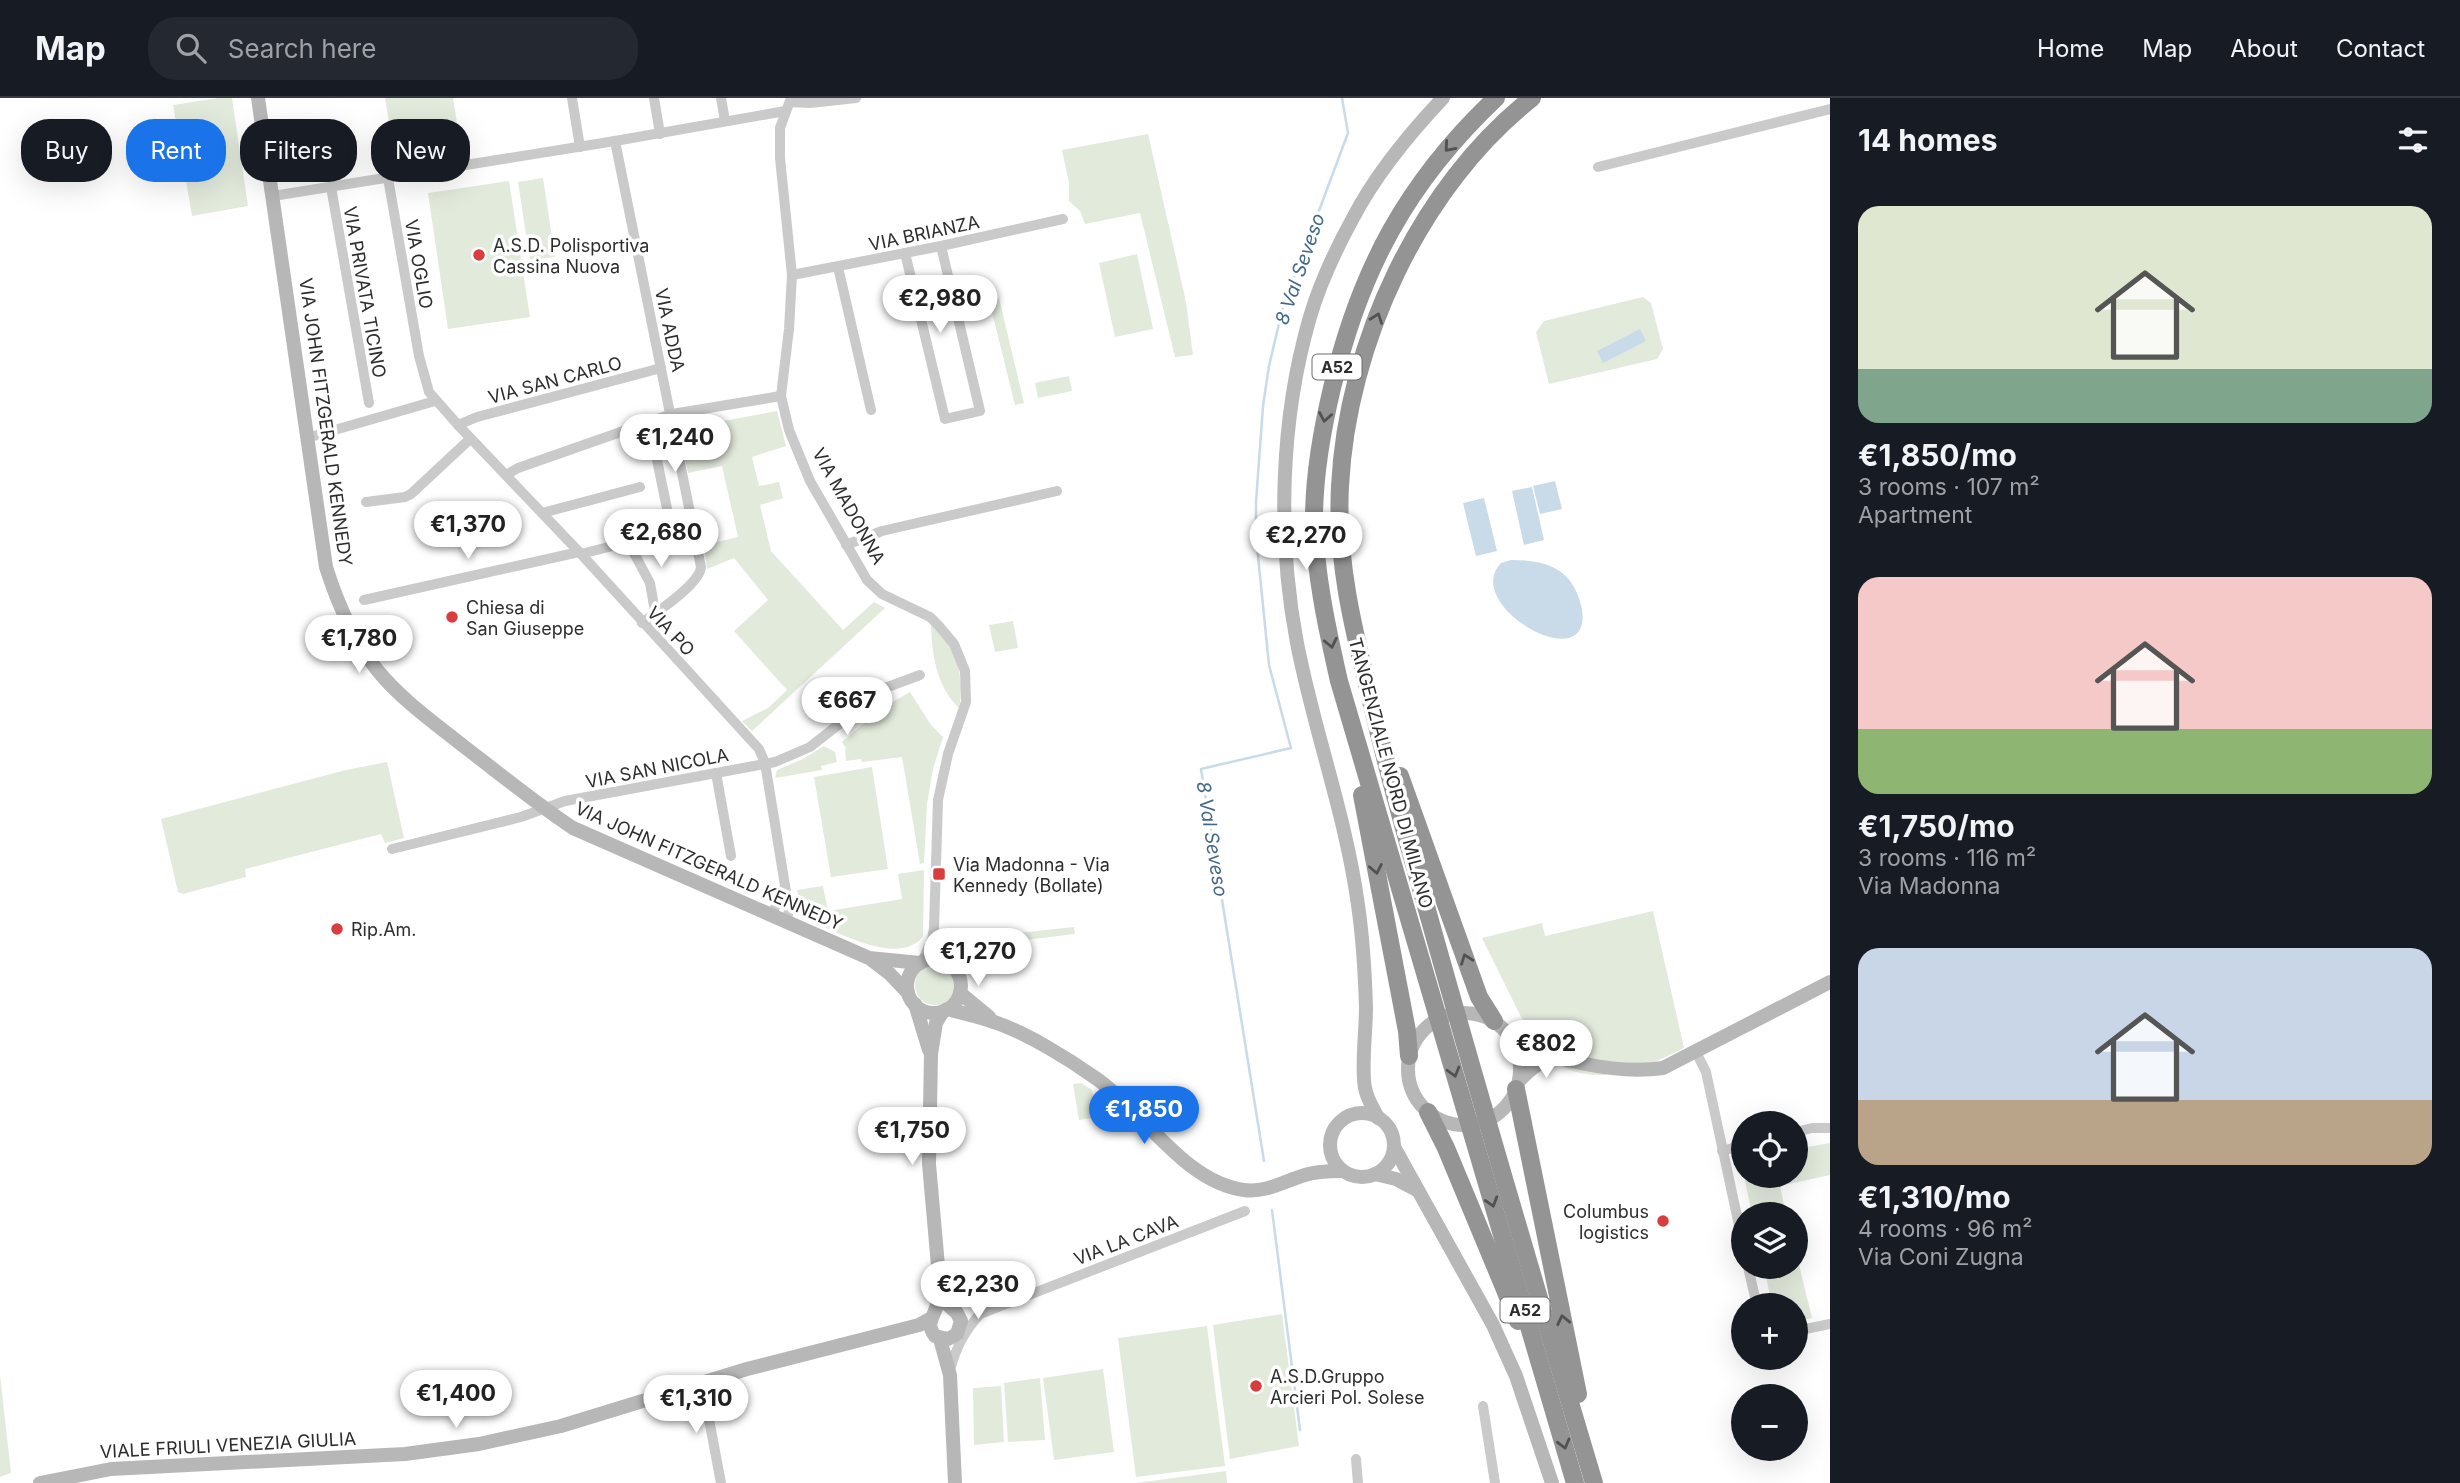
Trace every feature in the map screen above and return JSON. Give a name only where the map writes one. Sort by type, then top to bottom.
[{"type":"highway","name":"TANGENZIALE NORD DI MILANO","points":[[1451,1028],[1435,1007],[1339,681],[1319,582],[1314,519],[1325,415],[1342,346],[1358,297],[1393,226],[1442,154],[1496,98]]},
{"type":"highway","name":"TANGENZIALE NORD DI MILANO","points":[[1532,98],[1499,128],[1457,174],[1399,264],[1365,353],[1347,429],[1341,468],[1339,512],[1346,598],[1364,673],[1406,836],[1453,1001],[1451,1028],[1574,1483]]},
{"type":"highway","points":[[1364,673],[1479,997],[1500,1027]]},
{"type":"highway","points":[[1339,681],[1409,1056]]},
{"type":"highway","points":[[1518,1085],[1595,1483]]},
{"type":"highway","points":[[1428,1112],[1446,1147],[1554,1409]]},
{"type":"highway","name":"TANGENZIALE NORD DI MILANO","points":[[1481,1134],[1595,1483]]},
{"type":"street","name":"VIA JOHN FITZGERALD KENNEDY","points":[[258,98],[326,567],[339,608],[355,639],[378,672],[410,703],[573,828],[869,958],[890,974],[911,999]]},
{"type":"street","points":[[572,98],[580,147]]},
{"type":"street","points":[[654,98],[660,134]]},
{"type":"street","points":[[721,98],[725,121]]},
{"type":"street","points":[[470,165],[686,131],[789,104],[856,98]]},
{"type":"street","points":[[1305,1175],[1329,1147],[1334,1128],[1349,1115],[1364,1087],[1366,987],[1358,906],[1293,615],[1285,520],[1287,451],[1294,396],[1310,317],[1353,217],[1382,172],[1443,98]]},
{"type":"street","name":"VIA MADONNA","points":[[789,104],[780,128],[780,158],[792,275],[781,396],[797,453],[860,571],[882,594],[930,617],[939,625],[954,644],[965,671],[966,702],[946,762],[938,800],[934,928],[932,940],[921,962]]},
{"type":"street","points":[[1598,167],[1830,109]]},
{"type":"street","name":"VIA ADDA","points":[[615,141],[701,570],[699,576],[685,589],[642,623]]},
{"type":"street","points":[[273,196],[371,181]]},
{"type":"street","name":"VIA OGLIO","points":[[388,182],[419,356],[429,392],[435,401]]},
{"type":"street","name":"VIA PRIVATA TICINO","points":[[331,187],[369,403]]},
{"type":"street","name":"VIA BRIANZA","points":[[792,275],[1063,219]]},
{"type":"street","points":[[905,253],[945,419],[980,411],[942,246]]},
{"type":"street","points":[[838,267],[871,410]]},
{"type":"street","name":"VIA SAN CARLO","points":[[458,425],[661,368]]},
{"type":"street","points":[[506,475],[518,468],[649,421],[781,396]]},
{"type":"street","points":[[307,438],[435,401]]},
{"type":"street","name":"VIA PO","points":[[435,401],[580,553],[759,749],[765,763],[789,909],[786,923]]},
{"type":"street","points":[[649,421],[672,533]]},
{"type":"street","points":[[366,502],[411,494],[470,439]]},
{"type":"street","points":[[542,513],[640,487]]},
{"type":"street","points":[[846,545],[881,531],[1057,491]]},
{"type":"street","points":[[364,600],[628,542],[650,583],[657,612]]},
{"type":"street","name":"VIA SAN NICOLA","points":[[393,849],[545,809],[565,801],[775,762],[810,747],[885,688],[920,675]]},
{"type":"street","points":[[716,773],[731,856]]},
{"type":"street","points":[[771,916],[785,886]]},
{"type":"street","name":"VIA MADONNA","points":[[934,928],[938,947],[946,961]]},
{"type":"street","name":"VIA JOHN FITZGERALD KENNEDY","points":[[869,958],[921,962]]},
{"type":"street","points":[[930,1054],[911,999],[910,975],[921,962],[933,959],[946,961],[958,975],[960,993],[936,1023],[930,1054],[929,1164],[939,1281],[930,1326],[943,1337],[951,1371],[955,1483]]},
{"type":"street","points":[[1561,1057],[1538,1064],[1518,1085],[1500,1112],[1474,1124],[1454,1124],[1428,1112],[1414,1095],[1409,1082],[1409,1056],[1415,1042],[1425,1029],[1446,1016],[1470,1013],[1500,1027],[1523,1044],[1561,1057],[1606,1068],[1644,1070],[1663,1068],[1830,982]]},
{"type":"street","points":[[960,993],[996,1022],[1097,1079],[1147,1123],[1185,1162],[1212,1181],[1244,1190],[1259,1191],[1305,1175],[1342,1171]]},
{"type":"street","points":[[911,999],[932,1012],[945,1010],[996,1022]]},
{"type":"street","points":[[1500,1027],[1519,1055],[1518,1085]]},
{"type":"street","points":[[1696,1052],[1706,1072],[1734,1202]]},
{"type":"street","points":[[1364,1087],[1378,1118]]},
{"type":"street","points":[[1349,1115],[1367,1113],[1378,1118],[1390,1130],[1394,1147],[1477,1292],[1506,1352],[1552,1483]]},
{"type":"street","points":[[1808,1129],[1830,1128]]},
{"type":"street","points":[[1329,1147],[1334,1163],[1342,1171],[1358,1177],[1375,1174],[1396,1179],[1418,1191]]},
{"type":"street","points":[[1375,1174],[1388,1163],[1394,1147]]},
{"type":"street","points":[[1722,1151],[1731,1148]]},
{"type":"street","name":"VIA LA CAVA","points":[[957,1316],[980,1314],[1245,1211]]},
{"type":"street","points":[[939,1281],[957,1316],[959,1332],[943,1337]]},
{"type":"street","points":[[902,1329],[921,1316],[932,1301],[939,1281]]},
{"type":"street","points":[[933,1315],[942,1308],[957,1316]]},
{"type":"street","points":[[951,1371],[957,1346],[980,1314]]},
{"type":"street","name":"VIALE FRIULI VENEZIA GIULIA","points":[[40,1483],[111,1469],[443,1450],[504,1439],[561,1426],[702,1382],[919,1325],[933,1315]]},
{"type":"street","points":[[1808,1329],[1830,1324]]},
{"type":"street","name":"VIALE FRIULI VENEZIA GIULIA","points":[[867,1339],[922,1332],[943,1337]]},
{"type":"street","points":[[702,1382],[721,1483]]},
{"type":"street","points":[[1483,1406],[1495,1483]]},
{"type":"street","points":[[1356,1459],[1359,1483]]},
{"type":"shaded area","points":[[232,98],[240,152],[240,182],[244,182],[248,206],[192,216],[186,182],[226,182],[226,119],[175,119],[173,105]]},
{"type":"shaded area","points":[[385,98],[453,98],[456,119],[388,119]]},
{"type":"shaded area","points":[[1148,134],[1186,302],[1193,355],[1175,357],[1140,213],[1085,224],[1080,211],[1069,201],[1069,183],[1062,150]]},
{"type":"shaded area","points":[[543,178],[555,257],[530,260],[518,182]]},
{"type":"shaded area","name":"A.S.D. Polisportiva Cassina Nuova","points":[[509,181],[530,317],[448,329],[428,193]]},
{"type":"shaded area","points":[[1137,254],[1153,329],[1115,337],[1099,263]]},
{"type":"shaded area","points":[[1643,297],[1651,303],[1663,349],[1657,359],[1549,384],[1536,332],[1544,321]]},
{"type":"shaded area","points":[[999,298],[1024,403],[1015,405],[989,300]]},
{"type":"shaded area","points":[[1069,376],[1072,391],[1038,398],[1035,383]]},
{"type":"shaded area","points":[[777,411],[786,446],[752,457],[759,486],[779,482],[783,498],[760,505],[771,551],[843,630],[874,602],[885,608],[752,731],[742,721],[768,708],[787,690],[734,631],[768,600],[734,558],[707,569],[704,545],[738,537],[722,466],[688,473],[679,429]]},
{"type":"shaded area","points":[[1013,621],[1018,648],[995,652],[989,625]]},
{"type":"shaded area","points":[[931,625],[947,642],[957,662],[961,685],[959,708],[940,680]]},
{"type":"shaded area","points":[[910,692],[931,725],[943,737],[933,769],[927,804],[924,863],[920,864],[902,757],[862,762],[861,759],[846,761],[846,748],[842,742],[882,708]]},
{"type":"shaded area","points":[[824,746],[835,752],[837,762],[821,766],[822,770],[775,778],[777,770]]},
{"type":"shaded area","points":[[387,762],[404,838],[385,843],[381,834],[245,869],[246,877],[183,894],[178,892],[161,819],[346,770]]},
{"type":"shaded area","points":[[872,767],[888,869],[831,877],[814,777]]},
{"type":"shaded area","points":[[924,870],[923,936],[913,945],[899,949],[867,944],[807,919],[802,914],[797,890],[823,886],[828,911],[902,899],[898,874]]},
{"type":"shaded area","points":[[1653,911],[1684,1048],[1645,1066],[1606,1075],[1568,1069],[1551,1059],[1534,1043],[1482,938],[1542,923],[1545,936]]},
{"type":"shaded area","points":[[1074,927],[1075,934],[948,949],[944,941]]},
{"type":"shaded area","points":[[935,965],[949,971],[955,985],[949,999],[935,1005],[921,999],[915,985],[921,971]]},
{"type":"shaded area","points":[[1081,1083],[1092,1090],[1097,1117],[1079,1120],[1073,1084]]},
{"type":"shaded area","points":[[1830,1143],[1830,1175],[1808,1180],[1808,1147]]},
{"type":"shaded area","points":[[1747,1188],[1780,1188],[1783,1202],[1749,1202]]},
{"type":"shaded area","points":[[1767,1279],[1803,1279],[1806,1293],[1769,1293]]},
{"type":"shaded area","points":[[1808,1302],[1812,1318],[1808,1319]]},
{"type":"shaded area","name":"A.S.D.Gruppo Arcieri Pol. Solese","points":[[1282,1314],[1299,1446],[1230,1459],[1213,1325]]},
{"type":"shaded area","points":[[1207,1326],[1225,1466],[1136,1477],[1118,1338]]},
{"type":"shaded area","points":[[1103,1369],[1114,1452],[1054,1460],[1043,1378]]},
{"type":"shaded area","points":[[0,1375],[11,1473],[0,1477]]},
{"type":"shaded area","points":[[1040,1378],[1045,1440],[1008,1442],[1004,1383]]},
{"type":"shaded area","points":[[1001,1386],[1004,1442],[974,1445],[973,1388]]},
{"type":"shaded area","points":[[1226,1471],[1227,1483],[1136,1483]]},
{"type":"water","points":[[1640,329],[1646,341],[1603,363],[1597,351]]},
{"type":"water","points":[[1555,481],[1562,509],[1540,514],[1533,486]]},
{"type":"water","points":[[1532,487],[1544,540],[1524,545],[1512,491]]},
{"type":"water","points":[[1484,498],[1497,551],[1476,556],[1463,503]]},
{"type":"water","points":[[1511,560],[1546,564],[1571,582],[1581,605],[1583,618],[1579,631],[1568,638],[1553,638],[1519,622],[1505,608],[1496,593],[1493,578],[1501,563]]},
{"type":"waterway","name":"8 Val Seveso","points":[[1264,1161],[1201,769],[1291,748],[1269,665],[1256,536],[1263,406],[1283,307],[1348,133],[1342,98]]},
{"type":"waterway","name":"8 Val Seveso","points":[[1272,1210],[1300,1430]]},
{"type":"place","name":"A.S.D. Polisportiva Cassina Nuova","points":[[479,255]]},
{"type":"place","name":"Chiesa di San Giuseppe","points":[[452,617]]},
{"type":"place","name":"Via Madonna - Via Kennedy (Bollate)","points":[[939,874]]},
{"type":"place","name":"Rip.Am.","points":[[337,929]]},
{"type":"place","name":"Columbus logistics","points":[[1663,1221]]},
{"type":"place","name":"A.S.D.Gruppo Arcieri Pol. Solese","points":[[1256,1386]]}]
